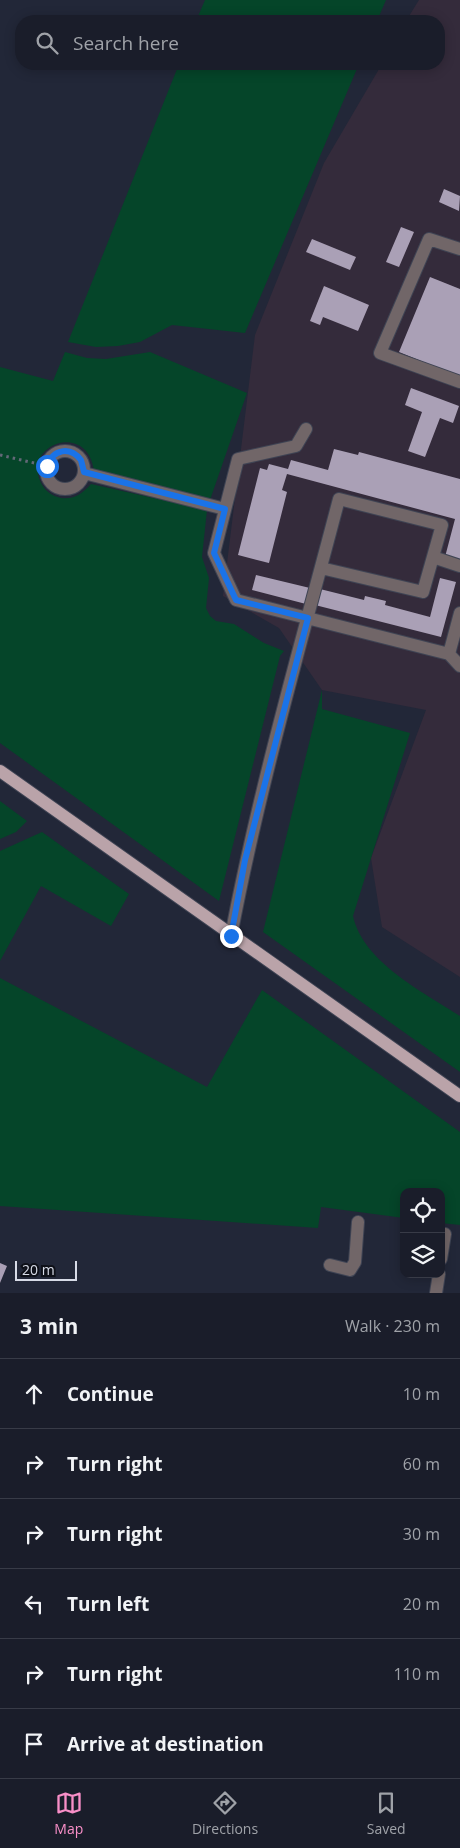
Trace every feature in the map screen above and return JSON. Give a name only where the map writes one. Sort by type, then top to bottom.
[{"type":"main road","points":[[0,771],[460,1096]]},
{"type":"lane","points":[[460,250],[429,239],[380,353],[460,382]]},
{"type":"lane","points":[[306,429],[296,446],[238,459],[214,553],[236,600],[449,654],[460,666]]},
{"type":"lane","points":[[58,452],[71,452],[81,460],[84,472],[78,484],[73,487],[61,488],[51,482],[48,477],[47,466],[53,455],[58,452]]},
{"type":"lane","points":[[84,472],[225,509]]},
{"type":"lane","points":[[231,936],[245,860],[321,568],[339,499],[442,525],[423,592],[321,568]]},
{"type":"lane","points":[[433,558],[460,566]]},
{"type":"lane","points":[[449,654],[460,612]]},
{"type":"lane","points":[[330,1265],[350,1270],[355,1262],[358,1222]]},
{"type":"lane","points":[[436,1293],[438,1278]]},
{"type":"path","points":[[0,455],[47,466]]},
{"type":"shaded area","points":[[419,0],[460,0],[460,977],[382,927],[371,858],[426,710],[322,690],[279,628],[223,596],[255,335],[324,163],[378,70],[445,70],[445,15],[410,15]]},
{"type":"green space","points":[[205,0],[386,0],[380,15],[199,15]]},
{"type":"green space","points":[[177,70],[356,70],[245,333],[172,325],[140,342],[118,346],[96,347],[68,342]]},
{"type":"green space","points":[[65,352],[87,358],[106,359],[150,352],[247,393],[210,500],[94,472],[90,456],[81,447],[70,443],[59,443],[48,448],[41,457],[38,469],[41,483],[52,494],[61,498],[70,498],[78,495],[91,484],[207,510],[202,557],[209,578],[206,608],[210,616],[216,621],[234,624],[264,643],[284,651],[280,656],[219,901],[0,743],[0,367],[53,381]]},
{"type":"green space","points":[[322,690],[322,709],[410,733],[353,916],[359,933],[381,962],[413,986],[460,1016],[460,1072],[263,932]]},
{"type":"green space","points":[[0,801],[27,821],[16,832],[0,839]]},
{"type":"green space","points":[[42,832],[129,894],[111,926],[41,886],[0,961],[0,851]]},
{"type":"green space","points":[[0,978],[207,1087],[262,990],[460,1132],[460,1225],[445,1223],[445,1188],[400,1188],[400,1217],[321,1207],[318,1228],[0,1206]]},
{"type":"building","points":[[444,189],[460,196],[459,211],[439,202]]},
{"type":"building","points":[[401,227],[414,232],[399,267],[386,262]]},
{"type":"building","points":[[312,239],[356,257],[350,270],[306,252]]},
{"type":"building","points":[[430,277],[460,289],[460,377],[399,352]]},
{"type":"building","points":[[324,286],[369,305],[358,331],[323,317],[320,325],[310,321]]},
{"type":"building","points":[[411,388],[459,406],[453,423],[440,418],[425,457],[408,451],[422,412],[405,405]]},
{"type":"building","points":[[334,449],[358,455],[359,452],[460,479],[460,561],[445,557],[455,519],[287,474],[282,490],[287,492],[269,563],[238,555],[260,468],[267,470],[269,464],[288,469],[291,460],[328,470]]},
{"type":"building","points":[[256,575],[310,588],[306,604],[252,590]]},
{"type":"building","points":[[440,578],[456,582],[441,637],[315,605],[320,589],[364,600],[365,596],[386,601],[385,605],[430,617]]},
{"type":"building","points":[[0,1263],[7,1266],[0,1283]]},
{"type":"route","points":[[47,466],[49,460],[58,452],[71,452],[81,460],[84,472],[225,509],[214,553],[236,600],[308,618],[245,860],[231,936]]}]
